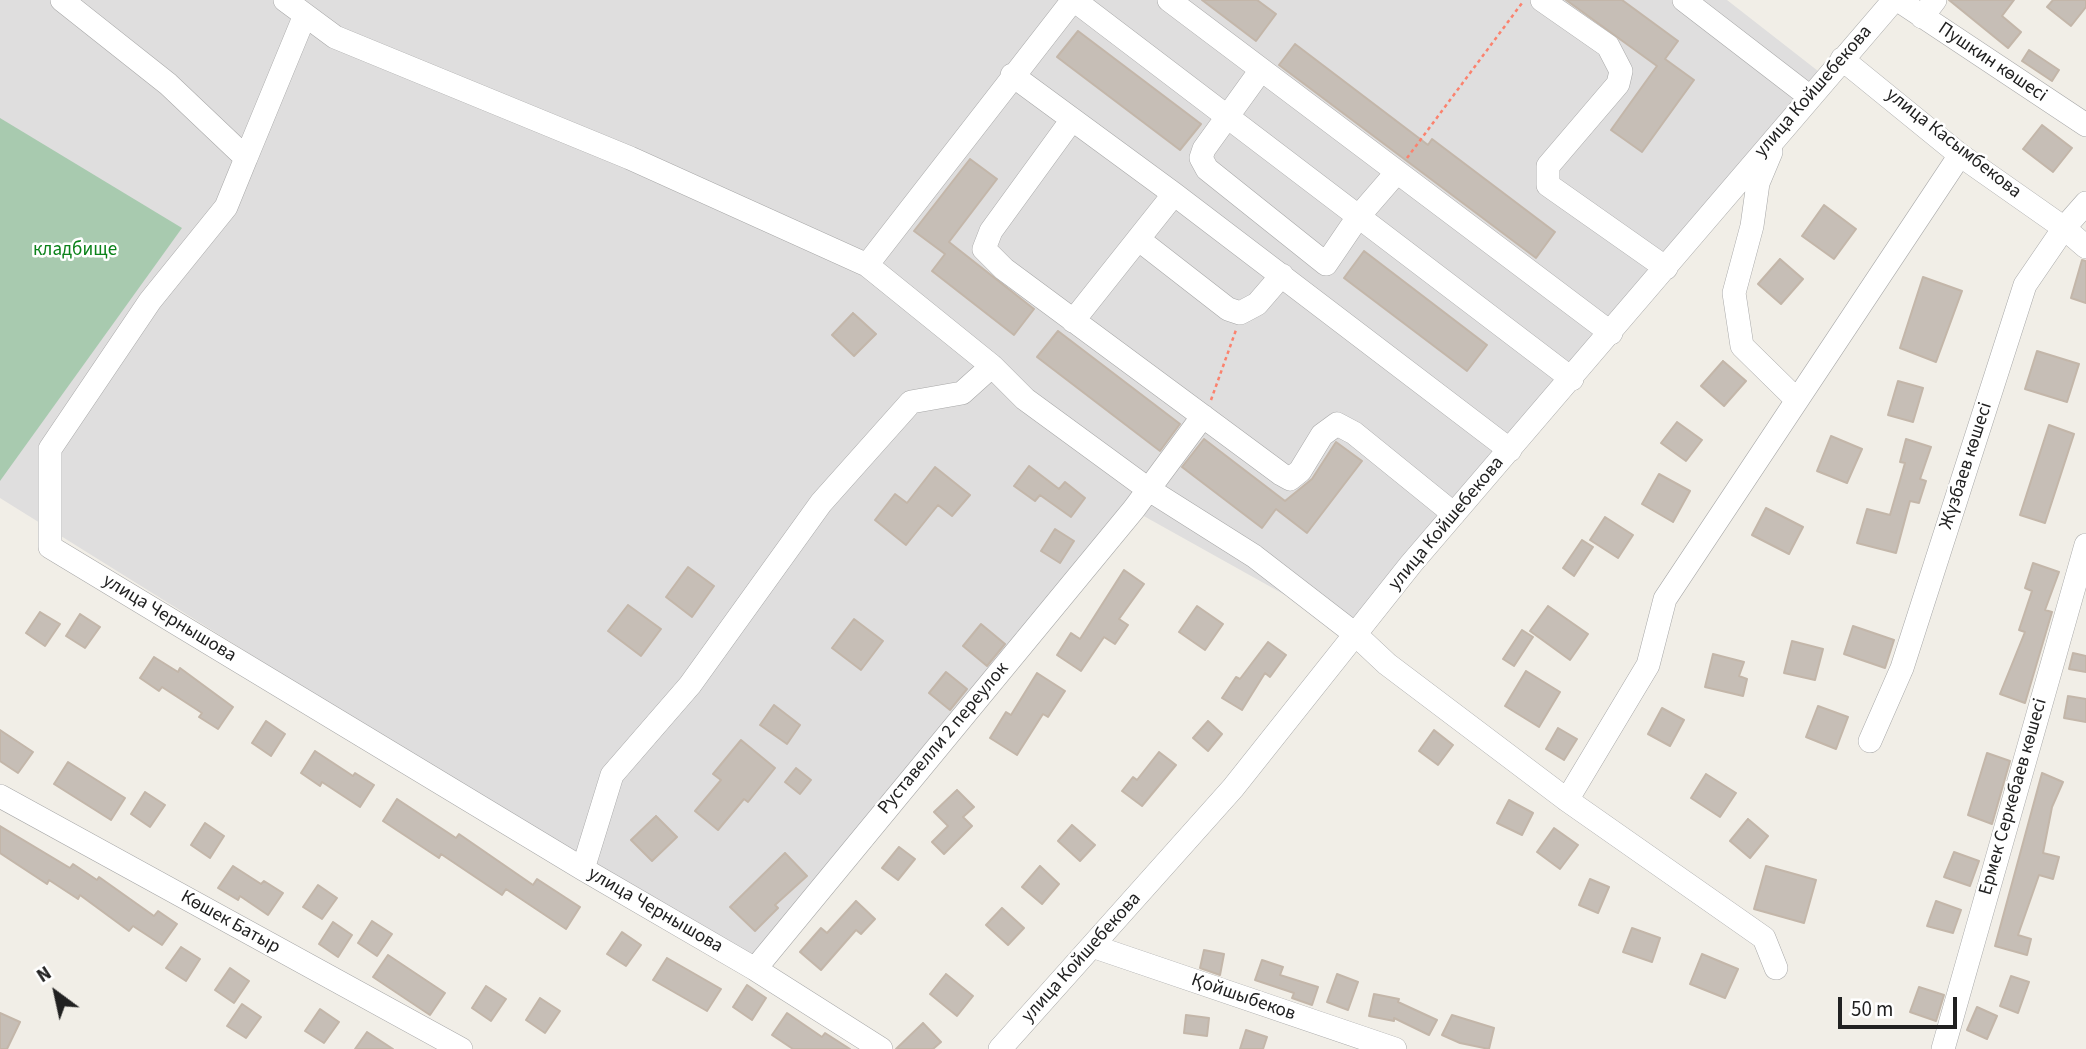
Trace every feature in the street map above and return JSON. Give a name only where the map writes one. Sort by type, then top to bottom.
[{"type":"street","points":[[62,0],[168,84],[246,158],[305,15]]},
{"type":"street","points":[[285,0],[335,37],[630,158],[867,265],[992,366],[1025,399],[1148,489],[1254,556],[1355,634],[1387,664],[1567,800],[1764,938],[1776,968]]},
{"type":"street","points":[[867,265],[1012,75],[1074,0],[1572,379]]},
{"type":"street","points":[[1169,0],[1611,333]]},
{"type":"street","points":[[1542,0],[1608,46],[1621,71],[1618,84],[1548,166],[1548,185],[1666,268]]},
{"type":"street","points":[[1684,0],[1810,97]]},
{"type":"street","name":"улица Койшебекова","points":[[1000,1049],[1233,788],[1454,514],[1572,379],[1780,130],[1896,0]]},
{"type":"street","name":"Пушкин көшесі","points":[[1896,0],[1928,8],[2086,125]]},
{"type":"street","name":"улица Касымбекова","points":[[1842,59],[1960,155],[2064,228],[2086,247]]},
{"type":"street","points":[[1261,70],[1204,149],[1201,158],[1208,169],[1326,264]]},
{"type":"street","points":[[1012,75],[1282,275],[1510,450]]},
{"type":"street","points":[[1071,121],[991,231],[984,249],[1004,269],[1290,479],[1300,471],[1322,435],[1337,424],[1354,433],[1454,514]]},
{"type":"street","points":[[1780,130],[1758,183],[1752,226],[1734,293],[1742,346],[1797,400]]},
{"type":"street","points":[[1567,800],[1648,665],[1665,599],[1960,155]]},
{"type":"street","name":"улица Чернышова","points":[[246,158],[226,207],[150,301],[50,449],[50,547],[583,869],[755,969],[881,1049]]},
{"type":"street","points":[[1302,292],[1326,264],[1358,216],[1397,172]]},
{"type":"street","points":[[1073,320],[1174,194]]},
{"type":"street","name":"Жүзбаев көшесі","points":[[1870,741],[1902,668],[2025,285],[2064,228],[2086,203]]},
{"type":"street","points":[[1138,239],[1228,309],[1240,313],[1257,304],[1282,275]]},
{"type":"street","points":[[583,869],[612,775],[690,685],[821,503],[911,401],[962,393],[992,366]]},
{"type":"street","name":"Руставелли 2 переулок","points":[[755,969],[1134,509],[1203,416]]},
{"type":"street","name":"Ермек Серкебаев көшесі","points":[[1943,1049],[2086,545]]},
{"type":"street","name":"Көшек Батыр","points":[[0,796],[461,1049]]},
{"type":"street","name":"Қойшыбеков","points":[[1092,946],[1395,1049]]},
{"type":"path","points":[[1397,172],[1524,0]]},
{"type":"path","points":[[1203,416],[1226,362],[1240,313]]},
{"type":"shaded area","points":[[0,0],[1727,0],[1827,78],[1355,634],[1133,510],[755,969],[0,498]]},
{"type":"green space","name":"кладбище","points":[[0,118],[182,228],[0,481]]},
{"type":"building","points":[[1202,0],[1257,0],[1276,14],[1256,41]]},
{"type":"building","points":[[1566,0],[1622,0],[1678,41],[1665,59],[1694,80],[1642,152],[1611,130],[1657,66]]},
{"type":"building","points":[[1949,0],[2014,0],[2002,16],[2021,32],[2008,48]]},
{"type":"building","points":[[2053,0],[2086,0],[2086,7],[2071,26],[2047,7]]},
{"type":"building","points":[[1078,31],[1201,124],[1180,150],[1057,57]]},
{"type":"building","points":[[1295,44],[1428,145],[1432,139],[1555,232],[1536,258],[1279,65]]},
{"type":"building","points":[[2029,50],[2059,70],[2052,81],[2022,61]]},
{"type":"building","points":[[2042,125],[2072,148],[2053,172],[2023,149]]},
{"type":"building","points":[[970,159],[997,179],[949,242],[1034,309],[1014,335],[932,271],[945,254],[914,231]]},
{"type":"building","points":[[1824,205],[1856,229],[1834,259],[1802,236]]},
{"type":"building","points":[[1364,251],[1487,345],[1467,371],[1344,278]]},
{"type":"building","points":[[1780,259],[1803,279],[1781,304],[1758,284]]},
{"type":"building","points":[[2082,260],[2086,261],[2086,303],[2071,298]]},
{"type":"building","points":[[1923,277],[1962,291],[1936,362],[1900,348]]},
{"type":"building","points":[[853,313],[876,334],[854,356],[832,335]]},
{"type":"building","points":[[1058,331],[1180,424],[1160,451],[1037,357]]},
{"type":"building","points":[[2037,351],[2079,364],[2067,402],[2025,389]]},
{"type":"building","points":[[1723,361],[1746,381],[1724,406],[1701,386]]},
{"type":"building","points":[[1898,381],[1923,388],[1913,422],[1888,415]]},
{"type":"building","points":[[1677,422],[1702,440],[1686,461],[1661,443]]},
{"type":"building","points":[[2049,425],[2074,434],[2045,523],[2020,515]]},
{"type":"building","points":[[1831,436],[1862,449],[1847,483],[1817,471]]},
{"type":"building","points":[[1204,439],[1285,501],[1312,479],[1336,442],[1362,461],[1307,533],[1276,509],[1262,528],[1182,467]]},
{"type":"building","points":[[1906,439],[1931,447],[1920,479],[1926,481],[1919,503],[1910,501],[1896,553],[1857,543],[1867,509],[1890,515],[1905,463],[1900,462]]},
{"type":"building","points":[[1029,466],[1059,489],[1065,482],[1085,498],[1071,517],[1040,495],[1035,501],[1014,486]]},
{"type":"building","points":[[935,467],[970,495],[952,516],[938,505],[906,545],[875,520],[895,494],[907,503]]},
{"type":"building","points":[[1659,474],[1690,491],[1673,522],[1642,504]]},
{"type":"building","points":[[1766,508],[1803,527],[1789,554],[1752,535]]},
{"type":"building","points":[[1605,517],[1633,535],[1618,558],[1590,540]]},
{"type":"building","points":[[1055,529],[1074,541],[1060,563],[1041,551]]},
{"type":"building","points":[[1582,540],[1593,547],[1574,576],[1563,568]]},
{"type":"building","points":[[2033,563],[2059,572],[2045,610],[2052,612],[2025,703],[2000,694],[2025,632],[2019,630],[2032,591],[2025,588]]},
{"type":"building","points":[[688,567],[714,586],[692,617],[666,597]]},
{"type":"building","points":[[1124,570],[1144,584],[1119,619],[1128,625],[1115,644],[1104,637],[1081,671],[1057,655],[1071,633],[1080,639]]},
{"type":"building","points":[[628,605],[661,629],[641,656],[608,631]]},
{"type":"building","points":[[1197,606],[1223,624],[1205,650],[1179,632]]},
{"type":"building","points":[[1548,606],[1588,634],[1570,660],[1530,631]]},
{"type":"building","points":[[40,612],[60,624],[45,646],[26,633]]},
{"type":"building","points":[[80,614],[100,627],[85,648],[66,636]]},
{"type":"building","points":[[854,619],[883,641],[861,670],[832,648]]},
{"type":"building","points":[[981,624],[1005,644],[987,666],[963,646]]},
{"type":"building","points":[[1853,626],[1894,640],[1885,668],[1844,654]]},
{"type":"building","points":[[1522,630],[1533,637],[1514,666],[1503,659]]},
{"type":"building","points":[[1792,641],[1823,649],[1815,680],[1784,673]]},
{"type":"building","points":[[1268,642],[1286,655],[1270,677],[1265,673],[1242,710],[1222,698],[1236,677],[1240,679]]},
{"type":"building","points":[[2073,653],[2086,656],[2086,672],[2069,669]]},
{"type":"building","points":[[1713,654],[1744,662],[1739,676],[1747,679],[1743,696],[1705,687]]},
{"type":"building","points":[[154,657],[178,672],[180,668],[233,707],[218,729],[199,717],[202,713],[162,687],[159,691],[140,678]]},
{"type":"building","points":[[1526,671],[1560,692],[1539,727],[1505,706]]},
{"type":"building","points":[[946,672],[967,689],[950,710],[929,693]]},
{"type":"building","points":[[1037,673],[1065,691],[1048,717],[1043,714],[1017,755],[990,738],[1006,712],[1011,715]]},
{"type":"building","points":[[2068,696],[2086,699],[2086,722],[2064,718]]},
{"type":"building","points":[[774,705],[800,725],[787,744],[760,725]]},
{"type":"building","points":[[1818,706],[1848,717],[1836,749],[1806,737]]},
{"type":"building","points":[[1662,708],[1684,720],[1670,746],[1648,734]]},
{"type":"building","points":[[266,721],[285,734],[271,756],[252,743]]},
{"type":"building","points":[[1208,721],[1222,734],[1208,751],[1193,738]]},
{"type":"building","points":[[1558,728],[1577,739],[1564,760],[1546,749]]},
{"type":"building","points":[[0,730],[33,752],[18,773],[0,761]]},
{"type":"building","points":[[1434,730],[1453,745],[1438,765],[1419,751]]},
{"type":"building","points":[[741,740],[775,768],[748,802],[744,799],[718,830],[695,811],[721,780],[713,774]]},
{"type":"building","points":[[315,751],[353,776],[355,773],[374,785],[360,807],[322,782],[320,786],[301,773]]},
{"type":"building","points":[[1159,752],[1176,765],[1142,806],[1122,791],[1133,777],[1137,780]]},
{"type":"building","points":[[1987,753],[2010,761],[1992,824],[1968,815]]},
{"type":"building","points":[[68,762],[125,798],[111,820],[54,784]]},
{"type":"building","points":[[796,768],[811,780],[800,794],[785,782]]},
{"type":"building","points":[[2042,773],[2063,782],[2052,807],[2043,853],[2059,857],[2053,879],[2039,875],[2018,935],[2031,939],[2027,955],[1995,946]]},
{"type":"building","points":[[1706,774],[1736,793],[1720,817],[1691,798]]},
{"type":"building","points":[[957,790],[974,807],[963,817],[972,826],[944,854],[932,842],[948,826],[934,812]]},
{"type":"building","points":[[145,792],[165,805],[150,827],[131,814]]},
{"type":"building","points":[[397,799],[456,838],[459,834],[533,885],[537,879],[580,907],[566,929],[506,889],[502,895],[441,854],[439,858],[383,821]]},
{"type":"building","points":[[1509,800],[1533,813],[1522,835],[1497,823]]},
{"type":"building","points":[[656,816],[677,837],[652,861],[631,840]]},
{"type":"building","points":[[1748,819],[1768,836],[1750,858],[1730,841]]},
{"type":"building","points":[[205,823],[224,836],[210,858],[191,845]]},
{"type":"building","points":[[1072,825],[1095,845],[1080,861],[1058,841]]},
{"type":"building","points":[[0,826],[70,868],[73,864],[97,880],[99,877],[154,916],[158,911],[177,924],[162,945],[133,926],[129,931],[80,895],[78,899],[49,880],[47,884],[0,853]]},
{"type":"building","points":[[1554,828],[1578,845],[1560,869],[1537,852]]},
{"type":"building","points":[[899,847],[915,859],[898,880],[882,868]]},
{"type":"building","points":[[1954,852],[1979,861],[1970,886],[1944,877]]},
{"type":"building","points":[[785,853],[807,876],[775,905],[778,908],[755,931],[730,907]]},
{"type":"building","points":[[233,866],[261,884],[264,881],[283,893],[268,915],[240,896],[238,900],[218,888]]},
{"type":"building","points":[[1040,866],[1059,884],[1042,904],[1022,887]]},
{"type":"building","points":[[1766,866],[1816,880],[1804,923],[1754,909]]},
{"type":"building","points":[[1590,879],[1609,887],[1598,913],[1579,905]]},
{"type":"building","points":[[318,885],[337,898],[322,919],[303,907]]},
{"type":"building","points":[[856,901],[875,919],[861,934],[856,930],[821,970],[800,952],[821,928],[827,933]]},
{"type":"building","points":[[1936,901],[1961,910],[1953,933],[1927,926]]},
{"type":"building","points":[[1002,908],[1024,928],[1008,945],[986,925]]},
{"type":"building","points":[[372,921],[392,934],[377,956],[358,943]]},
{"type":"building","points":[[333,922],[352,935],[338,957],[319,944]]},
{"type":"building","points":[[1632,928],[1660,938],[1652,962],[1623,952]]},
{"type":"building","points":[[622,932],[641,945],[626,966],[607,954]]},
{"type":"building","points":[[181,947],[200,959],[186,981],[166,968]]},
{"type":"building","points":[[1204,950],[1224,954],[1220,975],[1200,968]]},
{"type":"building","points":[[1702,954],[1738,969],[1725,998],[1690,984]]},
{"type":"building","points":[[388,955],[445,993],[430,1015],[373,977]]},
{"type":"building","points":[[667,958],[721,989],[707,1011],[653,980]]},
{"type":"building","points":[[1262,960],[1283,967],[1280,975],[1318,987],[1312,1005],[1292,998],[1294,993],[1255,980]]},
{"type":"building","points":[[230,968],[249,981],[234,1003],[215,990]]},
{"type":"building","points":[[946,974],[973,996],[957,1016],[930,994]]},
{"type":"building","points":[[1337,974],[1358,982],[1348,1010],[1327,1002]]},
{"type":"building","points":[[2011,976],[2029,982],[2018,1013],[2000,1006]]},
{"type":"building","points":[[747,985],[766,998],[752,1020],[733,1007]]},
{"type":"building","points":[[486,986],[506,999],[491,1021],[472,1008]]},
{"type":"building","points":[[1919,987],[1944,995],[1936,1021],[1910,1012]]},
{"type":"building","points":[[1374,994],[1399,999],[1398,1002],[1437,1020],[1429,1035],[1394,1018],[1394,1021],[1369,1016]]},
{"type":"building","points":[[540,998],[560,1011],[545,1033],[526,1020]]},
{"type":"building","points":[[242,1004],[261,1017],[246,1038],[227,1026]]},
{"type":"building","points":[[1977,1007],[1997,1016],[1987,1039],[1967,1030]]},
{"type":"building","points":[[320,1009],[339,1022],[324,1043],[305,1031]]},
{"type":"building","points":[[0,1013],[20,1022],[7,1049],[0,1049]]},
{"type":"building","points":[[787,1013],[822,1037],[825,1033],[850,1049],[793,1049],[772,1035]]},
{"type":"building","points":[[1186,1015],[1209,1018],[1207,1036],[1184,1033]]},
{"type":"building","points":[[1452,1015],[1494,1028],[1489,1049],[1460,1043],[1442,1035]]},
{"type":"building","points":[[923,1023],[941,1042],[933,1049],[896,1049]]},
{"type":"building","points":[[1246,1030],[1267,1037],[1263,1049],[1240,1049]]},
{"type":"building","points":[[367,1032],[393,1049],[355,1049]]}]
